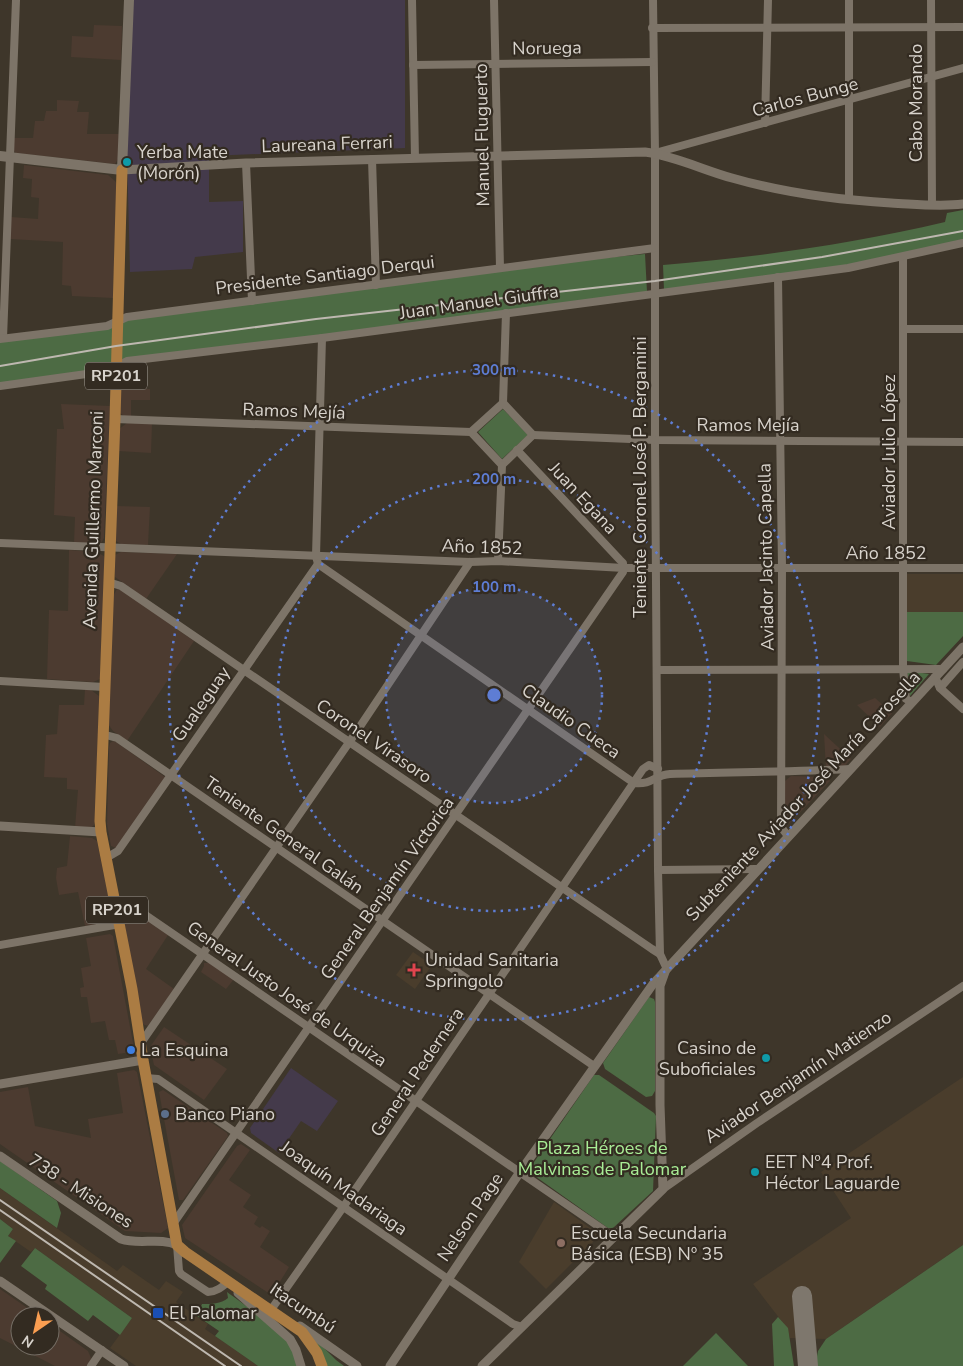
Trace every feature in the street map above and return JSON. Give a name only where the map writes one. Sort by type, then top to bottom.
[{"type":"main road","name":"Avenida Guillermo Marconi","points":[[101,832],[102,734],[115,419],[128,0]]},
{"type":"main road","name":"Laureana Ferrari","points":[[4,156],[122,170]]},
{"type":"main road","name":"RP201","points":[[101,832],[120,924],[177,1245]]},
{"type":"main road","name":"Itacumbú","points":[[177,1245],[228,1282]]},
{"type":"main road","points":[[228,1282],[267,1314],[300,1336],[310,1348],[318,1366]]},
{"type":"main road","points":[[228,1282],[302,1332],[317,1353],[322,1366]]},
{"type":"street","points":[[1,339],[4,156],[16,0]]},
{"type":"street","points":[[412,0],[415,158]]},
{"type":"street","name":"Manuel Fluguerto","points":[[494,0],[500,268]]},
{"type":"street","name":"Teniente Coronel José P. Bergamini","points":[[652,0],[655,153],[655,440],[660,954]]},
{"type":"street","points":[[765,123],[768,0]]},
{"type":"street","points":[[849,0],[849,200]]},
{"type":"street","name":"Cabo Morando","points":[[931,0],[932,205]]},
{"type":"street","points":[[652,28],[768,27],[849,29],[963,27]]},
{"type":"street","name":"Noruega","points":[[412,65],[652,62]]},
{"type":"street","name":"Carlos Bunge","points":[[655,153],[963,68]]},
{"type":"street","points":[[655,153],[757,185],[829,198],[932,205],[963,204]]},
{"type":"street","name":"Laureana Ferrari","points":[[122,170],[246,163],[655,153]]},
{"type":"street","points":[[372,159],[376,285]]},
{"type":"street","points":[[246,163],[252,301]]},
{"type":"street","name":"Juan Manuel Giuffra","points":[[0,387],[108,371],[116,365],[127,361],[322,338],[848,268],[903,258],[963,243]]},
{"type":"street","name":"Presidente Santiago Derqui","points":[[1,339],[107,326],[126,317],[655,248]]},
{"type":"street","name":"Aviador Julio López","points":[[903,258],[903,668],[906,699],[912,702]]},
{"type":"street","name":"Aviador Jacinto Capella","points":[[778,277],[782,567],[782,827],[788,836]]},
{"type":"street","points":[[498,562],[502,465],[533,435],[503,404],[506,313]]},
{"type":"street","points":[[904,329],[963,328]]},
{"type":"street","points":[[317,560],[322,338]]},
{"type":"street","points":[[502,465],[471,432],[503,404]]},
{"type":"street","name":"Ramos Mejía","points":[[115,419],[471,432]]},
{"type":"street","name":"Ramos Mejía","points":[[533,435],[655,440],[963,442]]},
{"type":"street","name":"Juan Egana","points":[[517,450],[620,560],[624,568]]},
{"type":"street","name":"Año 1852","points":[[0,543],[110,547],[317,560],[332,556],[624,568],[963,568]]},
{"type":"street","points":[[328,571],[328,563],[332,556]]},
{"type":"street","name":"Claudio Cueca","points":[[317,560],[328,571],[634,783]]},
{"type":"street","name":"Gualeguay","points":[[106,858],[118,851],[317,560]]},
{"type":"street","points":[[141,1043],[349,742],[470,562]]},
{"type":"street","name":"General Benjamín Victorica","points":[[173,1224],[621,576],[624,568]]},
{"type":"street","name":"Coronel Virasoro","points":[[108,582],[121,586],[660,954]]},
{"type":"street","name":"Subteniente Aviador José María Carosella","points":[[666,967],[963,647]]},
{"type":"street","points":[[940,688],[963,662]]},
{"type":"street","points":[[657,670],[903,668],[920,670],[943,668]]},
{"type":"street","points":[[935,677],[940,688],[963,709]]},
{"type":"street","points":[[0,681],[104,687]]},
{"type":"street","name":"Teniente General Galán","points":[[102,734],[117,738],[594,1066]]},
{"type":"street","name":"General Pedernera","points":[[273,1307],[634,783],[649,765],[658,773]]},
{"type":"street","points":[[634,783],[646,784],[658,773],[782,772],[850,769]]},
{"type":"street","points":[[0,826],[101,832]]},
{"type":"street","points":[[658,870],[757,869]]},
{"type":"street","name":"General Justo José de Urquiza","points":[[114,900],[128,903],[614,1237]]},
{"type":"street","points":[[0,945],[120,924]]},
{"type":"street","points":[[660,954],[666,967],[660,986],[660,1105],[663,1189]]},
{"type":"street","name":"Nelson Page","points":[[390,1366],[520,1172],[645,993],[666,967]]},
{"type":"street","name":"Aviador Benjamín Matienzo","points":[[482,1366],[663,1189],[757,1123],[963,986]]},
{"type":"street","points":[[0,1084],[143,1060]]},
{"type":"street","name":"Joaquín Madariaga","points":[[146,1078],[158,1079],[238,1132],[513,1324],[522,1327]]},
{"type":"street","name":"738 - Misiones","points":[[0,1156],[121,1239],[131,1242],[167,1241],[177,1245]]},
{"type":"street","points":[[177,1245],[179,1271],[181,1274],[208,1292],[215,1291],[228,1282]]},
{"type":"street","points":[[0,1281],[124,1366]]},
{"type":"street","name":"Itacumbú","points":[[228,1282],[273,1307],[357,1366]]},
{"type":"street","name":"Itacumbú","points":[[228,1282],[290,1340],[296,1350],[301,1366]]},
{"type":"street","points":[[91,1366],[102,1350]]},
{"type":"shaded area","points":[[133,0],[405,0],[405,148],[209,156],[209,202],[243,201],[243,252],[195,257],[192,269],[130,272],[127,153]]},
{"type":"shaded area","points":[[94,25],[122,26],[121,60],[71,57],[72,36],[93,37]]},
{"type":"shaded area","points":[[57,100],[79,101],[77,112],[89,112],[87,134],[119,134],[118,159],[115,164],[16,153],[13,150],[14,138],[33,138],[35,121],[44,121],[46,111],[57,111]]},
{"type":"shaded area","points":[[24,165],[108,175],[115,181],[117,184],[113,298],[72,296],[71,286],[62,285],[63,242],[10,239],[11,217],[38,219],[39,198],[31,197],[32,179],[23,178]]},
{"type":"shaded area","points":[[120,388],[150,389],[150,400],[131,400],[131,416],[124,416],[120,413]]},
{"type":"shaded area","points":[[61,404],[110,406],[104,538],[101,543],[74,543],[75,517],[54,515],[57,429],[64,429]]},
{"type":"shaded area","points":[[127,423],[152,424],[151,453],[118,451],[119,429]]},
{"type":"shaded area","points":[[116,506],[150,507],[148,545],[121,544],[116,541]]},
{"type":"shaded area","points":[[69,550],[96,552],[104,556],[105,560],[100,679],[93,682],[47,679],[49,610],[68,611]]},
{"type":"shaded area","points":[[121,552],[177,554],[146,599],[115,577],[115,555]]},
{"type":"shaded area","points":[[907,574],[963,574],[963,612],[907,612]]},
{"type":"shaded area","points":[[117,589],[122,590],[194,641],[127,741],[113,731],[108,724],[113,596]]},
{"type":"shaded area","points":[[85,689],[91,690],[99,696],[97,817],[91,828],[75,828],[78,790],[67,789],[67,778],[44,777],[46,735],[57,734],[59,705],[84,705]]},
{"type":"shaded area","points":[[875,698],[892,713],[880,727],[857,705]]},
{"type":"shaded area","points":[[824,734],[851,759],[843,768],[826,769]]},
{"type":"shaded area","points":[[113,741],[165,777],[165,780],[116,848],[111,846],[107,824],[109,747]]},
{"type":"shaded area","points":[[791,776],[827,777],[830,781],[786,827],[784,825],[785,781]]},
{"type":"shaded area","points":[[70,836],[92,838],[97,841],[112,915],[108,922],[85,926],[78,892],[59,895],[56,878],[57,868],[67,866]]},
{"type":"shaded area","points":[[127,907],[168,935],[146,969],[174,989],[148,1026],[142,1024],[122,909]]},
{"type":"shaded area","points":[[110,934],[113,936],[134,1048],[131,1052],[118,1054],[115,1040],[109,1040],[105,1021],[91,1023],[87,997],[81,997],[80,988],[84,987],[81,968],[91,966],[86,938]]},
{"type":"shaded area","name":"Unidad Sanitaria Springolo","points":[[413,952],[432,965],[415,989],[396,975]]},
{"type":"shaded area","points":[[204,963],[209,963],[234,979],[226,989],[201,972]]},
{"type":"shaded area","points":[[164,1027],[227,1069],[204,1100],[154,1065],[150,1047]]},
{"type":"shaded area","points":[[291,1068],[338,1101],[317,1131],[301,1121],[279,1153],[251,1133],[250,1128]]},
{"type":"shaded area","points":[[134,1070],[137,1072],[168,1228],[161,1233],[125,1231],[0,1144],[0,1092],[28,1087],[35,1126],[91,1138],[88,1119],[123,1113],[117,1073]]},
{"type":"shaded area","points":[[963,1077],[963,1245],[826,1339],[790,1338],[787,1328],[753,1284],[851,1218],[821,1172]]},
{"type":"shaded area","points":[[163,1090],[227,1133],[228,1136],[183,1200],[179,1200],[159,1092]]},
{"type":"shaded area","points":[[241,1144],[250,1150],[229,1180],[251,1195],[243,1207],[258,1217],[254,1224],[270,1231],[260,1247],[289,1267],[273,1293],[270,1294],[185,1238],[182,1225],[237,1146]]},
{"type":"shaded area","points":[[0,1188],[117,1271],[123,1265],[159,1290],[166,1281],[183,1292],[176,1302],[208,1324],[205,1329],[258,1366],[136,1366],[110,1348],[132,1318],[35,1248],[31,1252],[8,1236],[13,1229],[0,1219]]},
{"type":"shaded area","name":"Escuela Secundaria Básica (ESB) Nº 35","points":[[554,1202],[600,1235],[546,1289],[519,1262]]},
{"type":"shaded area","points":[[0,1289],[25,1306],[10,1306],[10,1343],[0,1338]]},
{"type":"shaded area","points":[[60,1331],[88,1351],[91,1358],[88,1366],[55,1366],[35,1356],[60,1356]]},
{"type":"green space","points":[[963,210],[963,243],[903,258],[664,290],[663,265],[769,254],[875,237],[945,222],[947,213]]},
{"type":"green space","points":[[645,254],[647,292],[127,361],[111,369],[0,386],[0,339],[107,326],[117,320],[500,268]]},
{"type":"green space","points":[[503,409],[528,435],[502,459],[478,432]]},
{"type":"green space","points":[[907,612],[963,612],[963,636],[936,665],[907,661]]},
{"type":"green space","points":[[907,671],[929,674],[910,696]]},
{"type":"green space","name":"Plaza Héroes de Malvinas de Palomar","points":[[649,997],[654,999],[655,1002],[655,1091],[652,1096],[646,1097],[605,1069],[603,1063]]},
{"type":"green space","name":"Plaza Héroes de Malvinas de Palomar","points":[[594,1075],[599,1075],[656,1116],[653,1191],[613,1228],[608,1228],[532,1174],[530,1168]]},
{"type":"green space","points":[[0,1161],[57,1201],[61,1213],[57,1228],[0,1188]]},
{"type":"green space","points":[[0,1219],[13,1229],[8,1236],[16,1241],[0,1263]]},
{"type":"green space","points":[[963,1245],[963,1366],[815,1366],[818,1351],[826,1339]]},
{"type":"green space","points":[[35,1248],[132,1318],[120,1335],[93,1315],[88,1321],[45,1289],[47,1285],[21,1266]]},
{"type":"green space","points":[[227,1292],[264,1319],[282,1335],[294,1351],[299,1366],[258,1366],[215,1336],[219,1331],[197,1316],[202,1304],[222,1301],[228,1298]]},
{"type":"green space","points":[[778,1317],[788,1328],[794,1366],[774,1366],[772,1324]]},
{"type":"green space","points":[[306,1330],[336,1360],[344,1366],[326,1366]]},
{"type":"green space","points":[[716,1333],[748,1366],[683,1366]]},
{"type":"taxiway","points":[[802,1296],[808,1366]]},
{"type":"railway","points":[[0,366],[116,346],[316,319],[655,281],[822,257],[963,231]]},
{"type":"railway","points":[[0,1200],[241,1366]]},
{"type":"railway","points":[[0,1210],[225,1366]]},
{"type":"place","name":"Yerba Mate (Morón)","points":[[127,162]]},
{"type":"place","name":"Unidad Sanitaria Springolo","points":[[414,970]]},
{"type":"place","name":"La Esquina","points":[[131,1050]]},
{"type":"place","name":"Casino de Suboficiales","points":[[766,1058]]},
{"type":"place","name":"Banco Piano","points":[[165,1114]]},
{"type":"place","name":"EET Nº4 Prof. Héctor Laguarde","points":[[755,1172]]},
{"type":"place","name":"Escuela Secundaria Básica (ESB) Nº 35","points":[[561,1243]]},
{"type":"place","name":"El Palomar","points":[[158,1313]]}]
